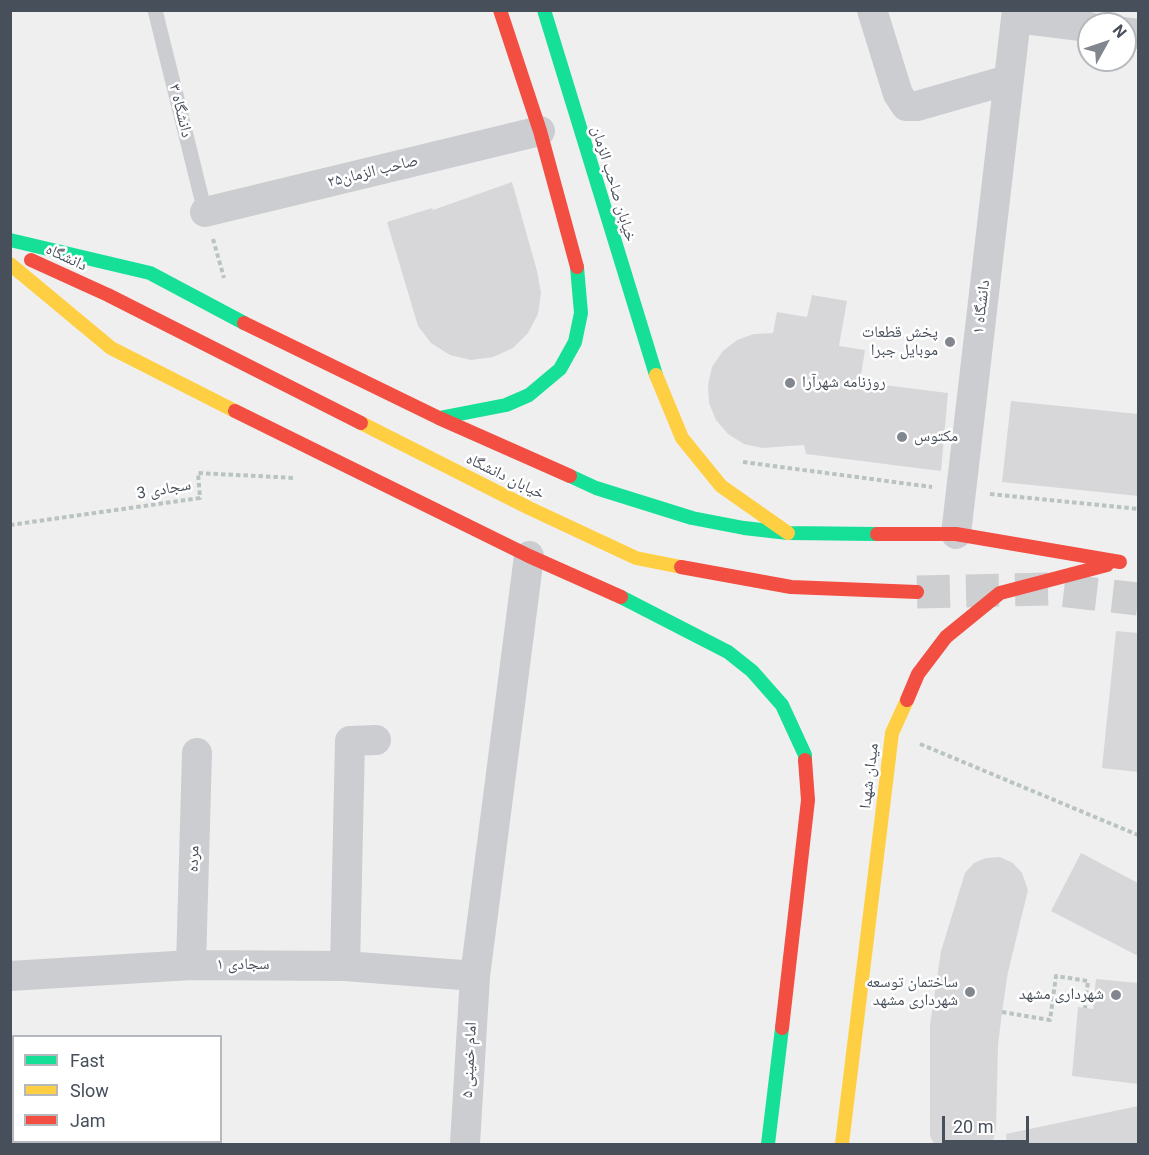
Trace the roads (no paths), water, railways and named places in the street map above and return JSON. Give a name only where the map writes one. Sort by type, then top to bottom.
[{"type":"main road","points":[[439,418],[506,405],[530,395],[560,369],[575,342],[581,313],[579,279],[540,131],[500,10]]},
{"type":"main road","name":"خیابان صاحب الزمان","points":[[544,10],[652,367],[682,438],[721,486],[788,532]]},
{"type":"main road","points":[[10,240],[150,273],[236,319],[439,418],[596,488],[692,518],[744,528],[788,532],[956,534]]},
{"type":"main road","name":"دانشگاه","points":[[10,250],[108,295]]},
{"type":"main road","points":[[10,264],[111,348],[529,556],[637,604],[728,652],[752,671],[782,705],[805,755],[808,800],[768,1144]]},
{"type":"main road","name":"خیابان دانشگاه","points":[[108,295],[528,508],[636,558],[791,587],[917,592]]},
{"type":"main road","name":"میدان شهدا","points":[[842,1144],[892,733],[918,674],[946,637],[1000,593],[1125,563],[956,534]]},
{"type":"street","points":[[872,10],[898,94],[906,106],[918,106],[1008,80]]},
{"type":"street","points":[[1016,14],[1077,25]]},
{"type":"street","name":"دانشگاه ۱","points":[[956,534],[1016,14]]},
{"type":"street","name":"صاحب الزمان۲۵","points":[[205,213],[540,131]]},
{"type":"street","name":"امام خمینی ۵","points":[[465,1144],[475,975],[529,556]]},
{"type":"street","points":[[345,966],[350,741],[376,740]]},
{"type":"street","name":"مرده","points":[[191,965],[198,753]]},
{"type":"street","name":"سجادی ۱","points":[[10,976],[191,965],[345,966],[475,975]]},
{"type":"lane","name":"دانشگاه ۳","points":[[155,10],[205,213]]},
{"type":"tunnel","points":[[917,592],[1049,589],[1138,599]]},
{"type":"place","name":"پخش قطعات موبایل جبرا","points":[[950,342]]},
{"type":"place","name":"روزنامه شهرآرا","points":[[790,383]]},
{"type":"place","name":"مکتوس","points":[[902,437]]},
{"type":"place","name":"ساختمان توسعه شهرداری مشهد","points":[[970,992]]},
{"type":"place","name":"شهرداری مشهد","points":[[1116,995]]}]
